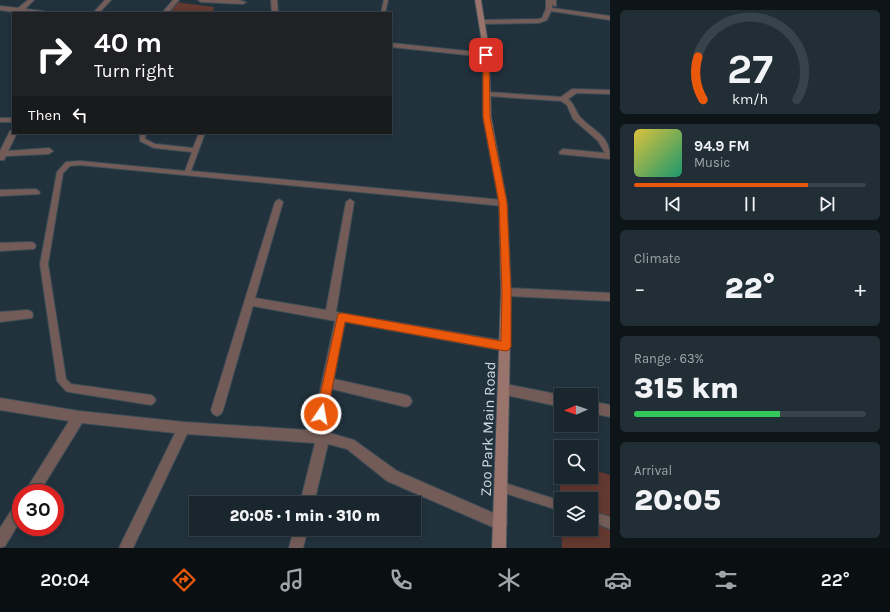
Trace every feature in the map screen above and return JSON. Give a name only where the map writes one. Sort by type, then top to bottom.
[{"type":"main road","name":"Zoo Park Main Road","points":[[478,0],[486,55],[487,117],[503,203],[506,346],[499,548]]},
{"type":"street","points":[[19,11],[31,0]]},
{"type":"street","points":[[97,12],[108,0]]},
{"type":"street","points":[[166,12],[176,0]]},
{"type":"street","points":[[201,0],[243,2]]},
{"type":"street","points":[[274,0],[275,12]]},
{"type":"street","points":[[549,0],[552,5],[610,18]]},
{"type":"street","points":[[482,22],[545,20],[552,5]]},
{"type":"street","points":[[0,8],[31,12]]},
{"type":"street","points":[[392,45],[486,55]]},
{"type":"street","points":[[487,94],[562,98],[575,91],[610,92]]},
{"type":"street","points":[[562,98],[570,104],[576,117],[601,139],[610,155]]},
{"type":"street","points":[[0,120],[12,120]]},
{"type":"street","points":[[1,156],[12,134]]},
{"type":"street","points":[[1,156],[49,151]]},
{"type":"street","points":[[563,152],[610,155]]},
{"type":"street","points":[[0,193],[36,192]]},
{"type":"street","points":[[217,410],[279,202]]},
{"type":"street","points":[[321,414],[328,383],[350,202]]},
{"type":"street","points":[[0,247],[32,246]]},
{"type":"street","points":[[506,292],[610,298]]},
{"type":"street","points":[[249,301],[506,346]]},
{"type":"street","points":[[0,317],[28,315]]},
{"type":"street","points":[[328,383],[406,401]]},
{"type":"street","points":[[505,390],[554,400]]},
{"type":"street","points":[[0,404],[79,417],[184,428],[323,437],[350,444],[392,476],[500,523]]},
{"type":"street","points":[[598,408],[610,411]]},
{"type":"street","points":[[37,484],[79,417]]},
{"type":"street","points":[[126,548],[184,428]]},
{"type":"street","points":[[309,496],[323,437]]},
{"type":"street","points":[[0,541],[12,522]]},
{"type":"street","points":[[296,548],[299,536]]},
{"type":"lane","points":[[383,12],[386,0]]},
{"type":"lane","points":[[143,134],[142,140],[154,146],[196,150]]},
{"type":"lane","points":[[187,174],[202,134]]},
{"type":"lane","points":[[151,400],[69,388],[62,381],[44,264],[60,172],[68,164],[80,163],[503,203]]},
{"type":"lane","points":[[502,487],[554,504]]},
{"type":"lane","points":[[598,519],[610,523]]},
{"type":"shaded area","points":[[175,2],[214,7],[213,12],[170,12]]},
{"type":"shaded area","points":[[598,471],[610,475],[610,548],[562,548],[561,536],[598,536],[598,492],[560,492],[560,484],[598,484]]},
{"type":"route","points":[[321,414],[342,317],[506,346],[503,203],[487,117],[486,55]]}]
